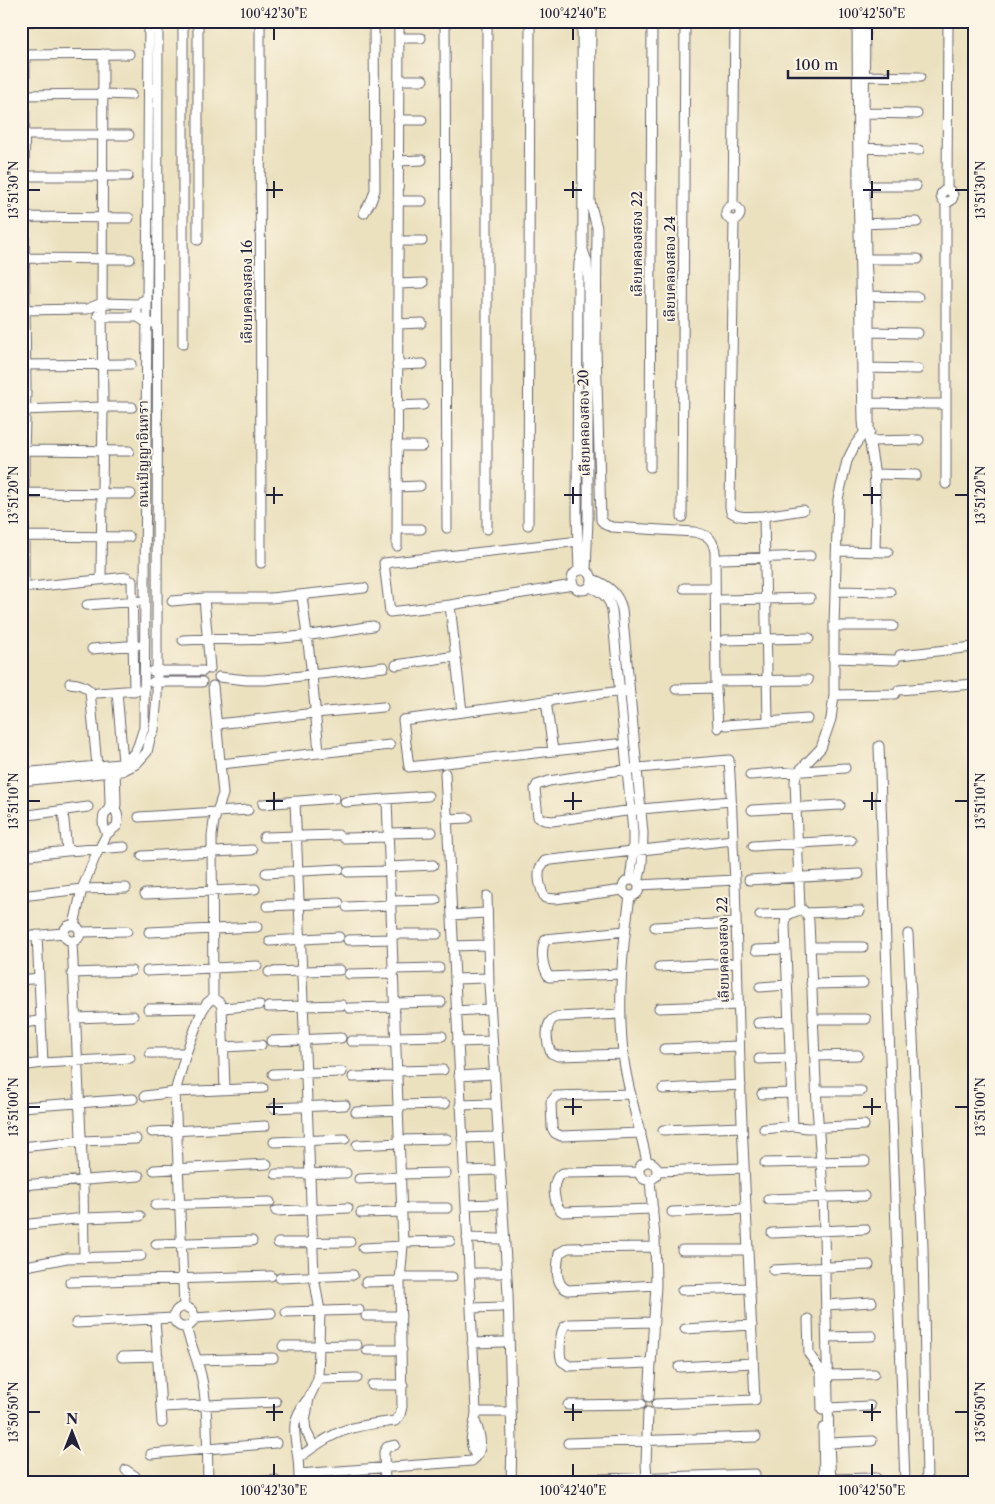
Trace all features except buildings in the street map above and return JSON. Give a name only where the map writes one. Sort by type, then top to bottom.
[{"type":"street","points":[[21,22],[33,21]]},
{"type":"street","name":"ถนนปัญญาอินทรา","points":[[21,780],[114,768],[138,748],[144,728],[149,21]]},
{"type":"street","name":"ถนนปัญญาอินทรา","points":[[21,772],[97,766],[122,771],[136,764],[147,752],[154,730],[157,682],[158,21]]},
{"type":"street","points":[[182,21],[183,344]]},
{"type":"street","points":[[198,21],[198,240]]},
{"type":"street","name":"เลียบคลองสอง 16","points":[[260,21],[261,563]]},
{"type":"street","points":[[364,213],[375,190],[374,21]]},
{"type":"street","points":[[397,546],[399,21]]},
{"type":"street","points":[[445,21],[447,528]]},
{"type":"street","points":[[487,21],[487,529]]},
{"type":"street","points":[[528,525],[530,21]]},
{"type":"street","points":[[582,21],[583,247],[579,263],[578,280],[583,391],[577,516],[582,570]]},
{"type":"street","name":"เลียบคลองสอง 20","points":[[591,21],[590,202],[597,228],[596,348],[601,520],[606,525],[612,527],[694,532],[706,535],[713,542],[715,551],[722,727],[768,722]]},
{"type":"street","name":"เลียบคลองสอง 22","points":[[650,467],[652,21]]},
{"type":"street","name":"เลียบคลองสอง 24","points":[[682,517],[685,21]]},
{"type":"street","points":[[735,21],[734,206],[737,206],[741,211],[740,217],[734,220],[730,507],[734,515],[740,516],[764,516],[802,510]]},
{"type":"street","points":[[946,484],[946,203],[941,200],[940,194],[947,190],[948,21]]},
{"type":"street","points":[[861,24],[864,76],[864,114],[861,148],[865,186],[862,224],[866,260],[865,296],[869,332],[866,368],[870,403],[868,436]]},
{"type":"street","points":[[861,24],[862,224],[868,436],[874,474],[876,508],[875,551]]},
{"type":"street","points":[[399,38],[421,38]]},
{"type":"street","points":[[101,579],[103,54]]},
{"type":"street","points":[[130,54],[23,55],[23,588],[101,579],[130,579],[133,602],[134,691]]},
{"type":"street","points":[[864,76],[920,77]]},
{"type":"street","points":[[399,80],[423,80]]},
{"type":"street","points":[[23,95],[131,95]]},
{"type":"street","points":[[864,114],[917,114]]},
{"type":"street","points":[[398,120],[422,120]]},
{"type":"street","points":[[23,135],[129,135]]},
{"type":"street","points":[[861,148],[919,150]]},
{"type":"street","points":[[398,161],[422,160]]},
{"type":"street","points":[[23,176],[128,176]]},
{"type":"street","points":[[865,186],[916,186]]},
{"type":"street","points":[[398,201],[422,201]]},
{"type":"street","points":[[23,218],[129,218]]},
{"type":"street","points":[[862,224],[917,222]]},
{"type":"street","points":[[398,241],[422,241]]},
{"type":"street","points":[[23,258],[130,259]]},
{"type":"street","points":[[866,260],[918,259]]},
{"type":"street","points":[[398,284],[423,284]]},
{"type":"street","points":[[865,296],[918,297]]},
{"type":"street","points":[[138,317],[136,310],[138,304],[147,297],[157,297]]},
{"type":"street","points":[[23,310],[87,310],[102,303],[138,304]]},
{"type":"street","points":[[87,310],[102,317],[138,317],[147,323],[157,323]]},
{"type":"street","points":[[398,324],[422,323]]},
{"type":"street","points":[[869,332],[918,333]]},
{"type":"street","points":[[24,365],[131,364]]},
{"type":"street","points":[[398,365],[423,364]]},
{"type":"street","points":[[866,368],[918,369]]},
{"type":"street","points":[[870,403],[946,404]]},
{"type":"street","points":[[397,406],[423,405]]},
{"type":"street","points":[[23,410],[132,407]]},
{"type":"street","points":[[829,1481],[823,1197],[810,947],[808,921],[803,912],[799,877],[795,781],[799,771],[821,748],[831,719],[834,695],[838,499],[848,460],[854,445],[868,436],[918,440]]},
{"type":"street","points":[[397,446],[422,446]]},
{"type":"street","points":[[23,450],[129,451]]},
{"type":"street","points":[[874,474],[916,475]]},
{"type":"street","points":[[397,487],[420,486]]},
{"type":"street","points":[[23,493],[131,494]]},
{"type":"street","points":[[764,516],[768,722],[807,719]]},
{"type":"street","points":[[397,529],[420,529]]},
{"type":"street","points":[[23,536],[129,537]]},
{"type":"street","points":[[571,542],[384,563],[390,612],[450,605],[573,585]]},
{"type":"street","points":[[837,551],[888,552]]},
{"type":"street","points":[[722,559],[810,556]]},
{"type":"street","points":[[582,570],[591,575],[591,583],[588,589],[581,591],[575,588],[572,582],[574,575],[582,570]]},
{"type":"street","points":[[591,583],[603,584],[612,590],[621,606],[624,691],[636,810],[643,849],[642,864],[636,883]]},
{"type":"street","points":[[172,601],[204,598],[302,596],[364,588]]},
{"type":"street","points":[[684,588],[715,588]]},
{"type":"street","points":[[835,591],[890,592]]},
{"type":"street","points":[[302,596],[308,636],[319,752]]},
{"type":"street","points":[[202,682],[201,677],[207,670],[208,638],[204,598]]},
{"type":"street","points":[[721,600],[810,598]]},
{"type":"street","points":[[87,606],[157,601]]},
{"type":"street","points":[[450,605],[462,712]]},
{"type":"street","points":[[184,640],[208,638],[263,639],[308,636],[374,626]]},
{"type":"street","points":[[834,626],[893,626]]},
{"type":"street","points":[[724,640],[810,638]]},
{"type":"street","points":[[92,649],[144,645],[157,646]]},
{"type":"street","points":[[834,658],[897,658],[974,647]]},
{"type":"street","points":[[396,665],[456,656]]},
{"type":"street","points":[[219,678],[265,680],[384,667]]},
{"type":"street","points":[[97,693],[134,691],[157,682],[202,682],[207,686],[213,686],[219,678],[218,673],[214,670],[145,671]]},
{"type":"street","points":[[676,689],[768,680],[808,680]]},
{"type":"street","points":[[70,683],[80,684],[90,692],[97,766]]},
{"type":"street","points":[[834,695],[897,692],[974,684]]},
{"type":"street","points":[[213,686],[223,794],[214,821],[212,836],[213,998]]},
{"type":"street","points":[[616,744],[409,767],[403,720],[624,691]]},
{"type":"street","points":[[112,810],[117,692]]},
{"type":"street","points":[[546,701],[553,751]]},
{"type":"street","points":[[217,724],[383,707]]},
{"type":"street","points":[[221,764],[390,745]]},
{"type":"street","points":[[879,746],[905,1483]]},
{"type":"street","name":"เลียบคลองสอง 22","points":[[632,769],[728,760],[735,880],[742,1127],[755,1400],[652,1400]]},
{"type":"street","points":[[750,775],[845,768]]},
{"type":"street","points":[[632,769],[549,781],[537,785],[535,789],[538,817],[552,821],[731,800]]},
{"type":"street","points":[[295,801],[314,1277],[320,1311],[318,1379],[309,1398],[299,1410],[294,1433],[299,1478],[384,1467],[472,1462],[481,1440],[475,1417],[445,773]]},
{"type":"street","points":[[345,802],[428,796]]},
{"type":"street","points":[[263,804],[335,798]]},
{"type":"street","points":[[298,1458],[343,1431],[395,1421],[400,1415],[402,1407],[400,1279],[403,1244],[387,799]]},
{"type":"street","points":[[752,810],[840,805]]},
{"type":"street","points":[[21,816],[88,807]]},
{"type":"street","points":[[74,925],[82,889],[99,849],[107,834],[117,826],[118,813],[112,810],[106,812],[103,819],[107,834]]},
{"type":"street","points":[[139,818],[248,810]]},
{"type":"street","points":[[636,810],[633,850],[638,893],[634,896],[626,893],[555,899],[545,898],[542,894],[540,882],[540,868],[545,861],[633,850],[733,840]]},
{"type":"street","points":[[63,811],[67,851]]},
{"type":"street","points":[[448,818],[468,818]]},
{"type":"street","points":[[264,837],[388,835],[432,832]]},
{"type":"street","points":[[753,846],[851,840]]},
{"type":"street","points":[[21,856],[124,847]]},
{"type":"street","points":[[142,856],[252,850]]},
{"type":"street","points":[[266,873],[389,869],[433,865]]},
{"type":"street","points":[[749,880],[859,874]]},
{"type":"street","points":[[648,1162],[631,1094],[624,1054],[621,974],[625,931],[625,882],[735,880]]},
{"type":"street","points":[[21,896],[82,889],[126,888]]},
{"type":"street","points":[[145,894],[255,889]]},
{"type":"street","points":[[487,896],[490,984],[508,1294],[512,1440],[511,1483]]},
{"type":"street","points":[[267,906],[343,905],[436,900]]},
{"type":"street","points":[[760,915],[860,911]]},
{"type":"street","points":[[452,915],[485,913]]},
{"type":"street","points":[[789,914],[785,920],[785,949],[793,1126]]},
{"type":"street","points":[[655,926],[736,923]]},
{"type":"street","points":[[69,925],[74,925],[81,932],[77,941],[72,942],[64,938],[63,933],[69,925]]},
{"type":"street","points":[[149,932],[257,927]]},
{"type":"street","points":[[81,932],[127,931]]},
{"type":"street","points":[[621,974],[549,977],[545,971],[542,951],[543,943],[546,939],[625,931]]},
{"type":"street","points":[[21,937],[63,933]]},
{"type":"street","points":[[270,941],[301,938],[343,939],[437,934]]},
{"type":"street","points":[[908,934],[922,1247],[927,1483]]},
{"type":"street","points":[[37,935],[43,1063]]},
{"type":"street","points":[[72,942],[74,1018],[83,1180],[84,1258]]},
{"type":"street","points":[[453,946],[485,945]]},
{"type":"street","points":[[810,947],[863,946]]},
{"type":"street","points":[[756,950],[785,949]]},
{"type":"street","points":[[658,967],[737,963]]},
{"type":"street","points":[[147,971],[257,966]]},
{"type":"street","points":[[350,974],[439,968]]},
{"type":"street","points":[[268,972],[340,970]]},
{"type":"street","points":[[72,973],[131,971]]},
{"type":"street","points":[[21,980],[39,978]]},
{"type":"street","points":[[455,979],[487,978]]},
{"type":"street","points":[[811,984],[863,983]]},
{"type":"street","points":[[760,987],[787,985]]},
{"type":"street","points":[[184,1307],[175,1092],[186,1052],[204,1008],[213,998]]},
{"type":"street","points":[[213,998],[220,1003],[222,1008],[225,1090]]},
{"type":"street","points":[[222,1008],[264,1006],[345,1007],[441,1002]]},
{"type":"street","points":[[659,1008],[738,1005]]},
{"type":"street","points":[[148,1009],[204,1008]]},
{"type":"street","points":[[456,1011],[488,1009]]},
{"type":"street","points":[[621,1014],[556,1017],[549,1023],[548,1042],[551,1053],[558,1056],[624,1054]]},
{"type":"street","points":[[74,1018],[134,1016]]},
{"type":"street","points":[[813,1019],[866,1019]]},
{"type":"street","points":[[21,1023],[40,1021]]},
{"type":"street","points":[[758,1023],[788,1022]]},
{"type":"street","points":[[351,1041],[442,1036]]},
{"type":"street","points":[[271,1041],[341,1038]]},
{"type":"street","points":[[457,1042],[490,1041]]},
{"type":"street","points":[[224,1047],[261,1045]]},
{"type":"street","points":[[664,1049],[739,1046]]},
{"type":"street","points":[[150,1053],[186,1052]]},
{"type":"street","points":[[815,1056],[858,1055]]},
{"type":"street","points":[[21,1066],[130,1058]]},
{"type":"street","points":[[759,1059],[790,1058]]},
{"type":"street","points":[[353,1077],[443,1070]]},
{"type":"street","points":[[273,1074],[342,1072]]},
{"type":"street","points":[[459,1076],[492,1074]]},
{"type":"street","points":[[663,1089],[741,1085]]},
{"type":"street","points":[[145,1096],[175,1092],[263,1088]]},
{"type":"street","points":[[817,1092],[861,1092]]},
{"type":"street","points":[[762,1094],[792,1093]]},
{"type":"street","points":[[631,1094],[556,1096],[551,1102],[552,1128],[555,1133],[561,1136],[641,1133]]},
{"type":"street","points":[[21,1107],[133,1098]]},
{"type":"street","points":[[356,1112],[445,1104]]},
{"type":"street","points":[[460,1105],[492,1104]]},
{"type":"street","points":[[274,1108],[344,1106]]},
{"type":"street","points":[[764,1130],[793,1126],[864,1125]]},
{"type":"street","points":[[152,1132],[265,1126]]},
{"type":"street","points":[[663,1130],[742,1127]]},
{"type":"street","points":[[462,1138],[495,1137]]},
{"type":"street","points":[[21,1147],[81,1141],[136,1139]]},
{"type":"street","points":[[274,1142],[345,1139]]},
{"type":"street","points":[[357,1144],[447,1139]]},
{"type":"street","points":[[765,1163],[865,1161]]},
{"type":"street","points":[[648,1162],[656,1165],[657,1171],[655,1177],[650,1180],[642,1178],[639,1172],[640,1167],[648,1162]]},
{"type":"street","points":[[154,1170],[267,1164]]},
{"type":"street","points":[[657,1171],[744,1168]]},
{"type":"street","points":[[464,1171],[496,1170]]},
{"type":"street","points":[[639,1172],[563,1173],[556,1180],[557,1207],[563,1212],[653,1209]]},
{"type":"street","points":[[276,1174],[346,1173]]},
{"type":"street","points":[[360,1179],[446,1173]]},
{"type":"street","points":[[21,1185],[139,1176]]},
{"type":"street","points":[[648,1412],[653,1410],[650,1363],[656,1285],[650,1180]]},
{"type":"street","points":[[768,1199],[864,1196]]},
{"type":"street","points":[[155,1206],[270,1202]]},
{"type":"street","points":[[466,1205],[496,1204]]},
{"type":"street","points":[[276,1210],[348,1208]]},
{"type":"street","points":[[361,1213],[447,1208]]},
{"type":"street","points":[[672,1212],[746,1209]]},
{"type":"street","points":[[21,1225],[84,1218],[140,1216]]},
{"type":"street","points":[[772,1233],[864,1229]]},
{"type":"street","points":[[467,1238],[500,1239]]},
{"type":"street","points":[[156,1244],[252,1241]]},
{"type":"street","points":[[363,1248],[450,1241]]},
{"type":"street","points":[[278,1243],[350,1242]]},
{"type":"street","points":[[655,1247],[568,1248],[558,1254],[557,1269],[559,1283],[562,1288],[568,1290],[656,1285]]},
{"type":"street","points":[[682,1250],[748,1250]]},
{"type":"street","points":[[21,1267],[60,1258],[141,1256]]},
{"type":"street","points":[[773,1270],[869,1265]]},
{"type":"street","points":[[469,1274],[500,1273]]},
{"type":"street","points":[[70,1282],[353,1275]]},
{"type":"street","points":[[366,1282],[452,1277]]},
{"type":"street","points":[[682,1290],[750,1288]]},
{"type":"street","points":[[826,1305],[872,1302]]},
{"type":"street","points":[[184,1307],[191,1310],[194,1318],[191,1324],[186,1326],[178,1325],[174,1318],[176,1310],[184,1307]]},
{"type":"street","points":[[471,1308],[502,1307]]},
{"type":"street","points":[[286,1312],[320,1311],[401,1316]]},
{"type":"street","points":[[194,1318],[270,1314]]},
{"type":"street","points":[[155,1318],[162,1423]]},
{"type":"street","points":[[76,1323],[174,1318]]},
{"type":"street","points":[[808,1319],[808,1354],[821,1373],[829,1481]]},
{"type":"street","points":[[650,1363],[569,1366],[563,1362],[560,1355],[560,1342],[562,1330],[569,1324],[654,1322]]},
{"type":"street","points":[[685,1329],[752,1325]]},
{"type":"street","points":[[186,1326],[190,1345],[201,1375],[206,1405],[208,1483]]},
{"type":"street","points":[[827,1337],[872,1336]]},
{"type":"street","points":[[472,1342],[503,1342]]},
{"type":"street","points":[[283,1346],[357,1345]]},
{"type":"street","points":[[367,1350],[402,1350]]},
{"type":"street","points":[[122,1357],[158,1356]]},
{"type":"street","points":[[197,1360],[273,1358]]},
{"type":"street","points":[[679,1367],[753,1363]]},
{"type":"street","points":[[828,1375],[874,1374]]},
{"type":"street","points":[[318,1379],[357,1378]]},
{"type":"street","points":[[372,1385],[403,1385]]},
{"type":"street","points":[[309,1398],[305,1422],[306,1431],[314,1447]]},
{"type":"street","points":[[641,1404],[644,1398],[652,1400]]},
{"type":"street","points":[[161,1407],[276,1402]]},
{"type":"street","points":[[568,1405],[641,1404]]},
{"type":"street","points":[[641,1404],[643,1409],[648,1412]]},
{"type":"street","points":[[828,1408],[870,1406]]},
{"type":"street","points":[[475,1417],[506,1412]]},
{"type":"street","points":[[647,1480],[648,1412]]},
{"type":"street","points":[[568,1443],[756,1437]]},
{"type":"street","points":[[829,1443],[872,1441]]},
{"type":"street","points":[[151,1454],[276,1443]]},
{"type":"street","points":[[385,1483],[385,1450],[395,1445]]},
{"type":"street","points":[[126,1470],[135,1476],[139,1483]]},
{"type":"street","points":[[570,1480],[647,1480],[755,1474]]},
{"type":"street","points":[[829,1481],[876,1478]]},
{"type":"street","points":[[248,1483],[276,1480]]}]
